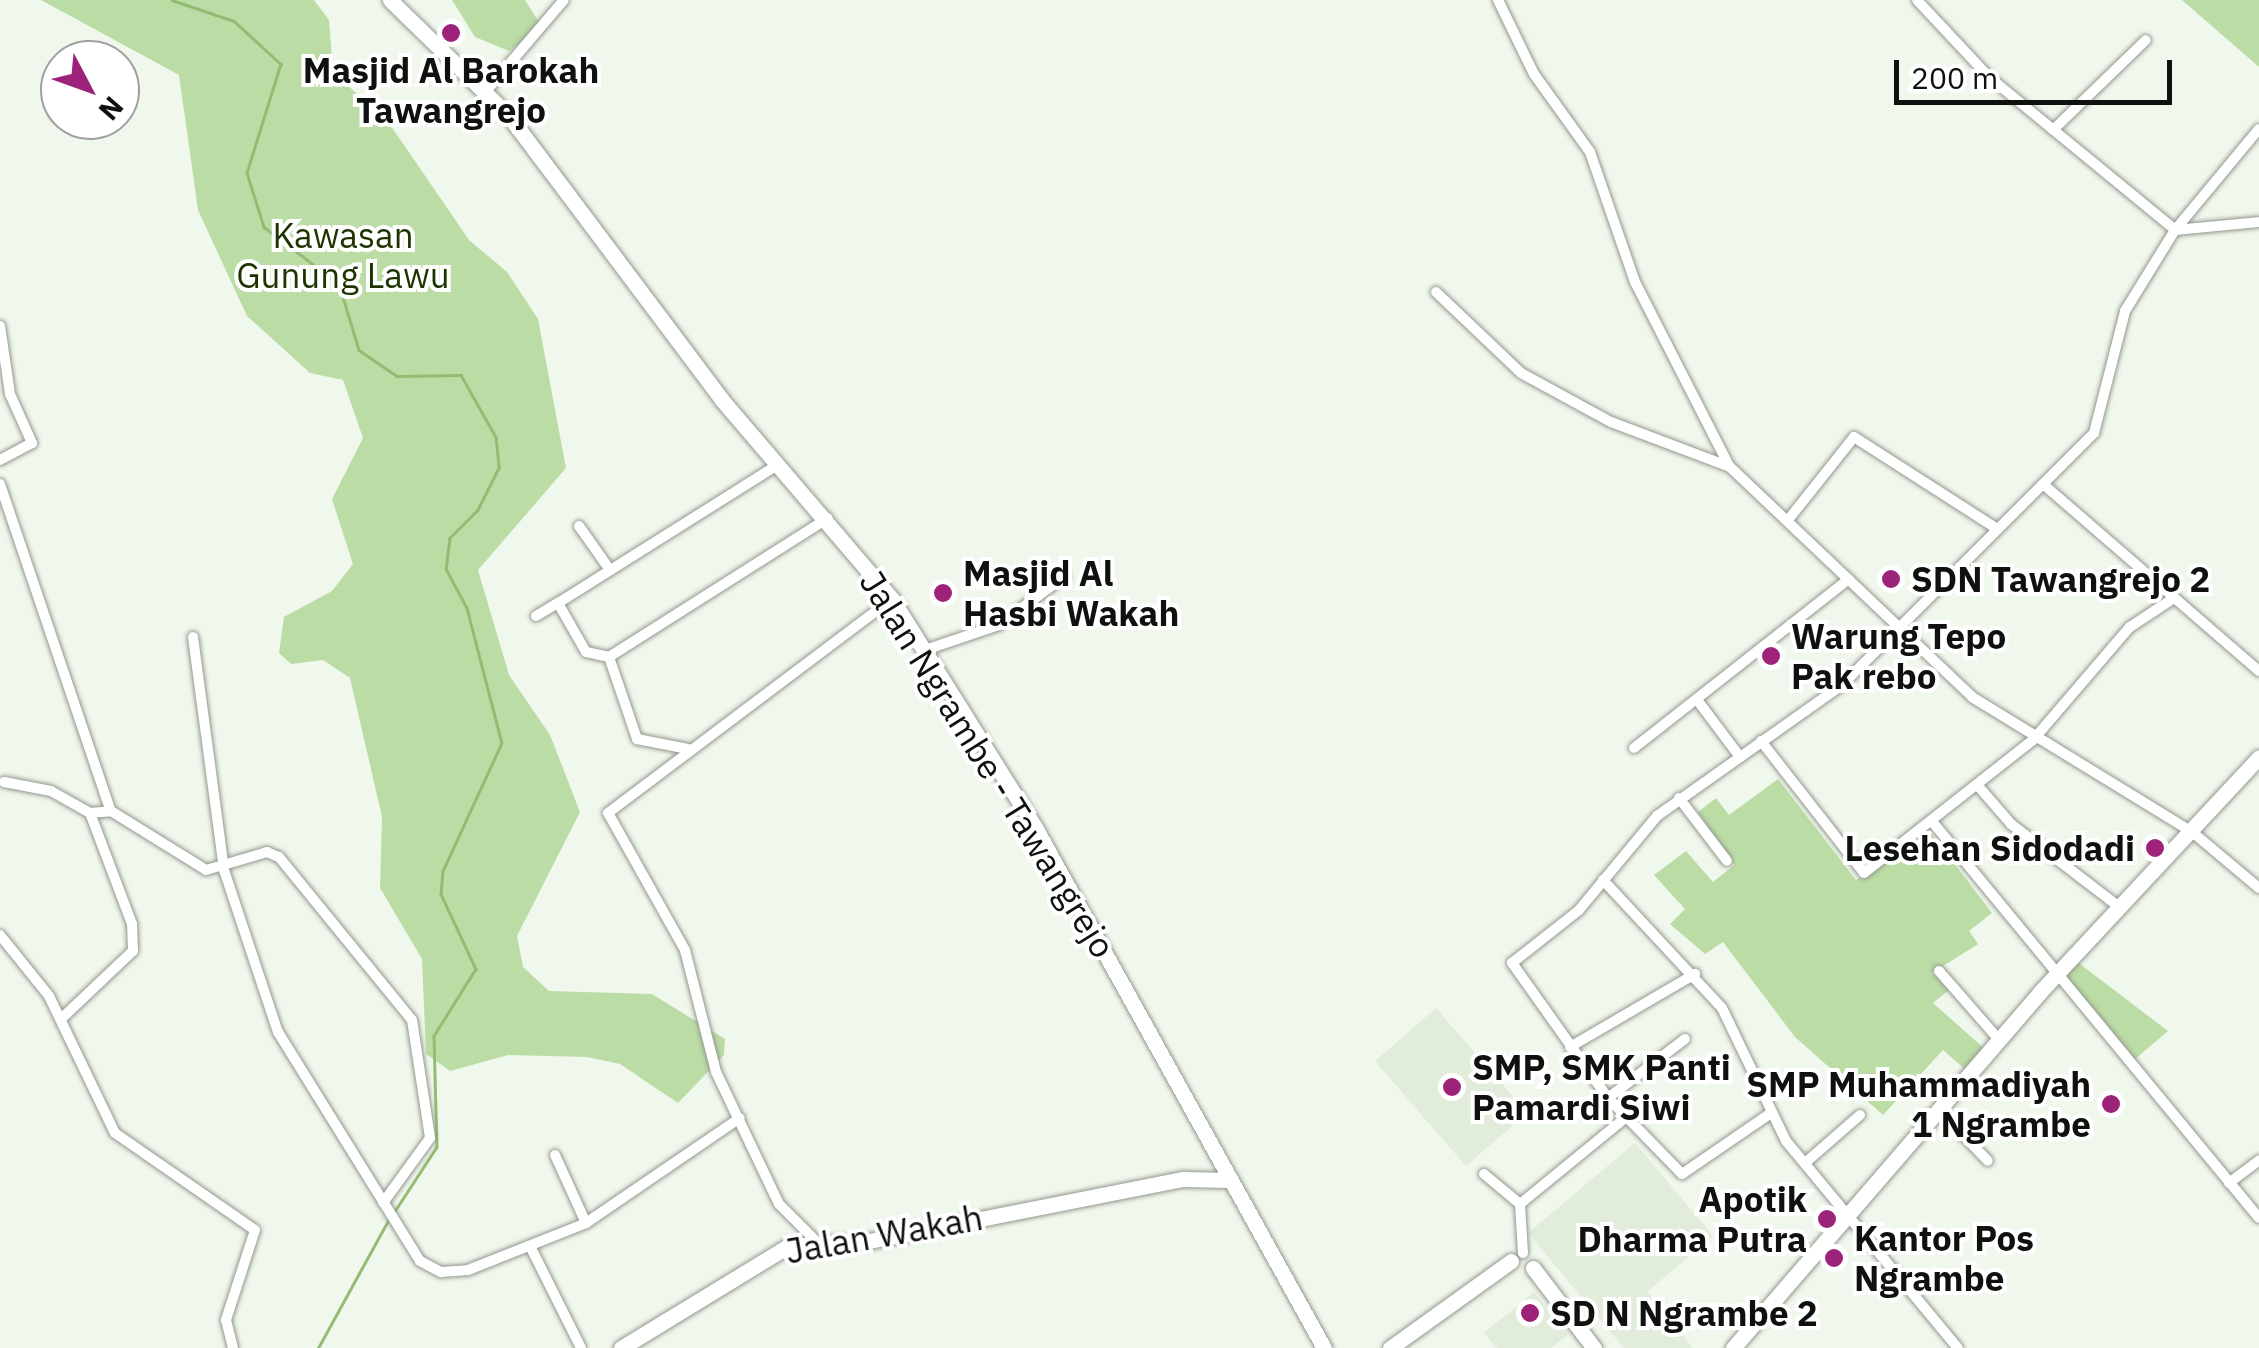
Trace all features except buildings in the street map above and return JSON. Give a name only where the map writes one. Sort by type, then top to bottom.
[{"type":"main road","name":"Jalan Ngrambe - Tawangrejo","points":[[390,0],[487,90],[780,464],[829,518],[892,599],[1231,1180],[1324,1348]]},
{"type":"main road","points":[[1732,1348],[1942,1113],[2054,975],[2259,757]]},
{"type":"main road","name":"Jalan Wakah","points":[[621,1348],[766,1256],[816,1241],[869,1241],[1183,1179],[1231,1180]]},
{"type":"main road","points":[[1390,1348],[1517,1257]]},
{"type":"main road","points":[[1533,1268],[1594,1348]]},
{"type":"street","points":[[487,90],[564,0]]},
{"type":"street","points":[[1498,0],[1534,74],[1590,152],[1635,282],[1730,467],[1898,627],[2033,740],[2190,832],[2259,888]]},
{"type":"street","points":[[1917,0],[2053,130],[2175,230],[2259,222]]},
{"type":"street","points":[[2053,130],[2146,40]]},
{"type":"street","points":[[1770,1113],[1682,1174],[1608,1098],[1512,963],[1603,880],[1679,798],[1842,684],[2094,433],[2126,311],[2175,230],[2259,130]]},
{"type":"street","points":[[1436,292],[1521,374],[1611,422],[1730,467]]},
{"type":"street","points":[[0,326],[10,394],[32,443],[0,460]]},
{"type":"street","points":[[1788,520],[1854,437],[1996,528]]},
{"type":"street","points":[[536,616],[780,464]]},
{"type":"street","points":[[0,484],[112,811]]},
{"type":"street","points":[[2043,484],[2170,600],[2259,671]]},
{"type":"street","points":[[558,603],[586,652],[609,657],[829,518]]},
{"type":"street","points":[[579,526],[610,570]]},
{"type":"street","points":[[925,650],[999,624],[1065,576]]},
{"type":"street","points":[[1634,748],[1849,579]]},
{"type":"street","points":[[816,1241],[779,1204],[716,1072],[685,950],[608,820],[613,807],[892,599]]},
{"type":"street","points":[[1761,741],[1854,870],[1935,824],[1979,787],[2033,740],[2130,626],[2170,600]]},
{"type":"street","points":[[193,637],[224,870],[278,1032],[395,1225],[440,1272],[530,1246],[586,1223],[740,1118]]},
{"type":"street","points":[[609,657],[637,738],[689,749]]},
{"type":"street","points":[[1698,700],[1740,757]]},
{"type":"street","points":[[4,782],[51,791],[90,813],[112,811],[206,870],[224,870],[267,852],[279,857],[409,1013],[430,1138],[385,1207]]},
{"type":"street","points":[[1979,787],[2011,824],[2119,907]]},
{"type":"street","points":[[1679,798],[1727,860]]},
{"type":"street","points":[[61,1019],[133,951],[132,924],[90,813]]},
{"type":"street","points":[[1935,824],[2054,975],[2259,1218]]},
{"type":"street","points":[[1603,880],[1695,974],[1740,1034],[1770,1113],[1804,1163],[1958,1348]]},
{"type":"street","points":[[0,935],[61,1019],[115,1133],[224,1200],[255,1230],[226,1320],[233,1348]]},
{"type":"street","points":[[1939,972],[2000,1041]]},
{"type":"street","points":[[1570,1047],[1695,974]]},
{"type":"street","points":[[1608,1098],[1686,1039]]},
{"type":"street","points":[[1942,1113],[1988,1161]]},
{"type":"street","points":[[1804,1163],[1860,1115]]},
{"type":"street","points":[[1533,1268],[1517,1257],[1520,1204],[1625,1118]]},
{"type":"street","points":[[555,1155],[586,1223]]},
{"type":"street","points":[[2229,1183],[2259,1160]]},
{"type":"street","points":[[1484,1174],[1520,1204]]},
{"type":"street","points":[[530,1246],[580,1348]]},
{"type":"shaded area","name":"SMP, SMK Panti Pamardi Siwi","points":[[1436,1008],[1527,1113],[1466,1166],[1375,1061]]},
{"type":"shaded area","points":[[1635,1143],[1713,1236],[1647,1292],[1693,1348],[1624,1348],[1528,1233]]},
{"type":"shaded area","name":"SD N Ngrambe 2","points":[[1534,1292],[1568,1334],[1551,1348],[1497,1348],[1484,1333]]},
{"type":"green space","name":"Kawasan Gunung Lawu","points":[[41,0],[314,0],[329,20],[333,71],[393,129],[469,240],[507,272],[538,319],[566,468],[478,570],[509,675],[550,735],[580,812],[517,936],[523,967],[549,991],[652,994],[725,1039],[724,1055],[678,1103],[620,1064],[587,1057],[508,1055],[450,1071],[426,1054],[422,959],[380,888],[382,817],[350,678],[323,660],[291,664],[279,653],[284,617],[332,591],[353,564],[332,499],[363,438],[343,380],[310,373],[247,316],[198,210],[179,75],[140,54],[140,40],[115,40]]},
{"type":"green space","points":[[452,0],[525,0],[542,27],[509,51],[475,37]]},
{"type":"green space","points":[[2182,0],[2259,0],[2259,67]]},
{"type":"green space","points":[[1778,779],[1856,880],[1931,833],[1992,913],[1969,931],[1978,944],[1932,973],[1949,990],[1933,1003],[1986,1050],[1968,1072],[1943,1050],[1883,1115],[1795,1037],[1723,942],[1705,954],[1670,924],[1685,909],[1654,875],[1686,851],[1713,882],[1734,865],[1698,812],[1716,798],[1729,815]]},
{"type":"green space","points":[[2076,961],[2168,1031],[2133,1061],[2060,978]]},
{"type":"waterway","points":[[172,0],[234,21],[281,64],[247,173],[264,227],[339,284],[359,350],[397,376],[461,375],[496,437],[499,468],[478,510],[450,538],[446,569],[467,608],[502,743],[443,871],[441,894],[476,969],[434,1036],[437,1147],[394,1213]]},
{"type":"waterway","points":[[318,1348],[389,1219]]},
{"type":"place","name":"Masjid Al Barokah Tawangrejo","points":[[451,33]]},
{"type":"place","name":"SDN Tawangrejo 2","points":[[1891,579]]},
{"type":"place","name":"Masjid Al Hasbi Wakah","points":[[943,593]]},
{"type":"place","name":"Warung Tepo Pak rebo","points":[[1771,656]]},
{"type":"place","name":"Lesehan Sidodadi","points":[[2155,848]]},
{"type":"place","name":"SMP, SMK Panti Pamardi Siwi","points":[[1452,1087]]},
{"type":"place","name":"SMP Muhammadiyah 1 Ngrambe","points":[[2111,1104]]},
{"type":"place","name":"Apotik Dharma Putra","points":[[1827,1219]]},
{"type":"place","name":"Kantor Pos Ngrambe","points":[[1834,1258]]},
{"type":"place","name":"SD N Ngrambe 2","points":[[1530,1313]]}]
